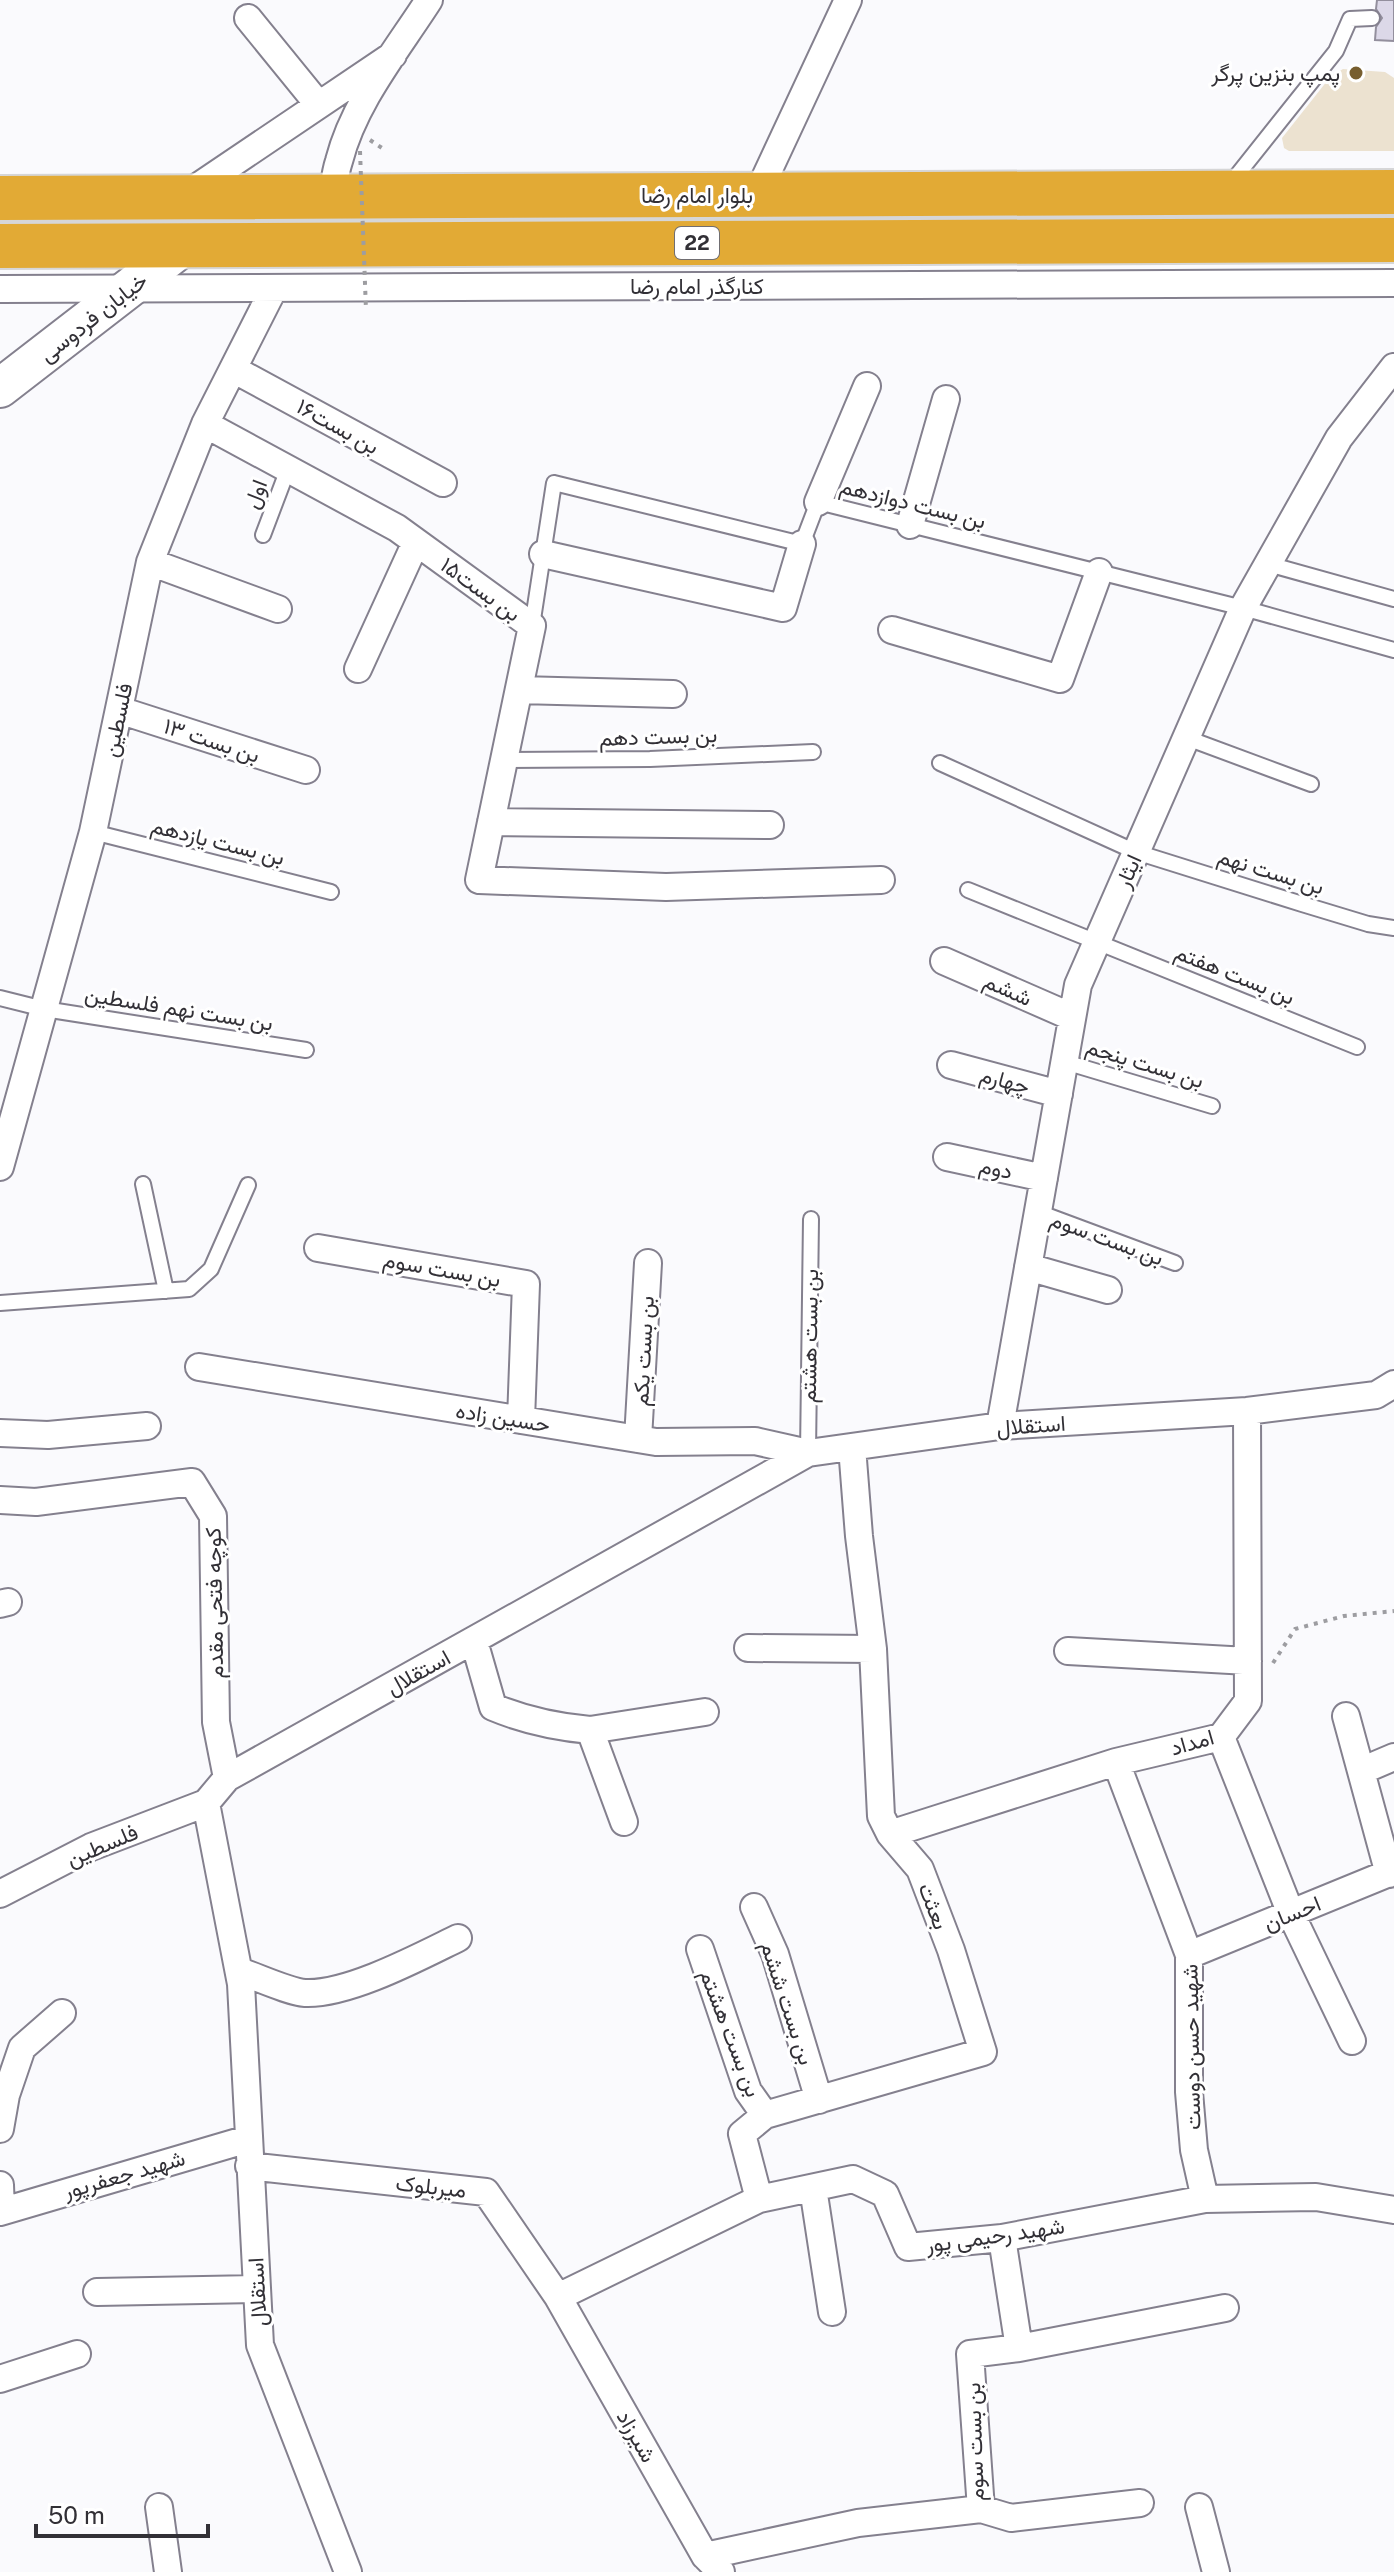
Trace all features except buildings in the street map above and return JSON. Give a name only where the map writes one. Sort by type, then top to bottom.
[{"type":"highway","name":"بلوار امام رضا","points":[[0,198],[1394,192]]},
{"type":"highway","name":"22","points":[[0,246],[1394,240]]},
{"type":"main road","name":"خیابان فردوسی","points":[[0,388],[185,245]]},
{"type":"street","points":[[332,197],[339,160],[350,128],[368,94],[429,0]]},
{"type":"street","points":[[757,195],[848,0]]},
{"type":"street","points":[[248,18],[318,104]]},
{"type":"street","points":[[183,196],[393,55]]},
{"type":"street","points":[[1088,283],[1090,240]]},
{"type":"street","points":[[814,285],[817,242]]},
{"type":"street","name":"کنارگذر امام رضا","points":[[0,289],[1394,283]]},
{"type":"street","name":"فلسطین","points":[[1,1157],[93,832],[150,562],[205,424],[274,288]]},
{"type":"street","name":"ایثار","points":[[1000,1426],[1078,985],[1243,608],[1339,438],[1394,367]]},
{"type":"street","name":"بن بست۱۶","points":[[233,369],[443,483]]},
{"type":"street","points":[[818,502],[867,386]]},
{"type":"street","points":[[910,525],[946,399]]},
{"type":"street","name":"بن بست۱۵","points":[[205,424],[397,528],[532,626],[479,880],[666,887],[881,880]]},
{"type":"street","points":[[358,669],[416,542]]},
{"type":"street","points":[[543,554],[783,608],[802,544]]},
{"type":"street","points":[[150,562],[278,609]]},
{"type":"street","points":[[892,630],[1060,679],[1099,572]]},
{"type":"street","points":[[519,690],[673,694]]},
{"type":"street","name":"بن بست ۱۳","points":[[119,710],[306,770]]},
{"type":"street","points":[[491,822],[770,825]]},
{"type":"street","name":"ششم","points":[[944,961],[1072,1017]]},
{"type":"street","name":"چهارم","points":[[951,1065],[1059,1094]]},
{"type":"street","name":"دوم","points":[[947,1157],[1044,1178]]},
{"type":"street","name":"بن بست سوم","points":[[318,1248],[526,1284],[521,1420]]},
{"type":"street","name":"بن بست یکم","points":[[638,1439],[648,1263]]},
{"type":"street","points":[[1028,1267],[1108,1290]]},
{"type":"street","name":"حسین زاده","points":[[199,1367],[656,1442],[755,1441],[808,1453]]},
{"type":"street","name":"استقلال","points":[[348,2572],[260,2345],[239,1971],[206,1803],[227,1778],[808,1453],[1000,1426],[1247,1411],[1376,1395],[1394,1384]]},
{"type":"street","points":[[1247,1411],[1248,1701]]},
{"type":"street","points":[[0,1433],[48,1435],[147,1426]]},
{"type":"street","name":"بعثت","points":[[765,2115],[983,2052],[951,1950],[920,1869],[890,1834],[881,1816],[873,1649],[852,1447]]},
{"type":"street","name":"کوچه فتحی مقدم","points":[[0,1500],[36,1502],[192,1482],[213,1516],[216,1722],[227,1778]]},
{"type":"street","points":[[474,1641],[493,1707],[515,1716],[555,1727],[590,1730],[705,1712]]},
{"type":"street","points":[[748,1648],[873,1649]]},
{"type":"street","points":[[1068,1651],[1248,1661]]},
{"type":"street","name":"امداد","points":[[890,1834],[1116,1762],[1221,1737],[1248,1701]]},
{"type":"street","points":[[1346,1716],[1391,1872]]},
{"type":"street","points":[[590,1730],[624,1822]]},
{"type":"street","points":[[1221,1737],[1291,1914],[1352,2041]]},
{"type":"street","points":[[1361,1771],[1394,1757]]},
{"type":"street","name":"شهید حسن دوست","points":[[1116,1762],[1189,1955],[1189,2092],[1194,2150],[1205,2199]]},
{"type":"street","name":"فلسطین","points":[[0,1894],[91,1847],[206,1803]]},
{"type":"street","name":"احسان","points":[[1189,1955],[1391,1872]]},
{"type":"street","name":"بن بست ششم","points":[[754,1907],[775,1954],[819,2100]]},
{"type":"street","points":[[239,1971],[304,1993],[381,1975],[458,1938]]},
{"type":"street","name":"بن بست هشتم","points":[[700,1949],[748,2091],[765,2115]]},
{"type":"street","points":[[0,2129],[6,2095],[22,2048],[62,2013]]},
{"type":"street","points":[[759,2199],[742,2134],[765,2115]]},
{"type":"street","name":"شهید جعفرپور","points":[[0,2212],[248,2139]]},
{"type":"street","name":"میربلوک","points":[[249,2166],[486,2192],[558,2297]]},
{"type":"street","name":"شهید رحیمی پور","points":[[558,2297],[759,2199],[853,2179],[885,2194],[908,2247],[1002,2238],[1205,2199],[1316,2197],[1394,2210]]},
{"type":"street","points":[[0,2185],[0,2212]]},
{"type":"street","points":[[813,2188],[832,2312]]},
{"type":"street","points":[[1002,2238],[1019,2348],[1225,2308]]},
{"type":"street","points":[[97,2292],[257,2289]]},
{"type":"street","name":"شیرزاد","points":[[558,2297],[713,2564]]},
{"type":"street","name":"بن بست سوم","points":[[713,2564],[858,2523],[981,2509],[970,2354],[1019,2348]]},
{"type":"street","points":[[0,2379],[77,2354]]},
{"type":"street","points":[[981,2509],[1011,2518],[1140,2503]]},
{"type":"street","points":[[159,2507],[168,2572]]},
{"type":"street","points":[[1199,2507],[1216,2572]]},
{"type":"lane","points":[[1223,193],[1336,51],[1350,19],[1372,18]]},
{"type":"lane","name":"اول","points":[[263,535],[288,469]]},
{"type":"lane","points":[[532,626],[554,483],[802,544]]},
{"type":"lane","name":"بن بست دوازدهم","points":[[802,544],[818,502],[1243,608],[1394,650]]},
{"type":"lane","points":[[1268,564],[1394,599]]},
{"type":"lane","points":[[1187,738],[1311,784]]},
{"type":"lane","name":"بن بست دهم","points":[[504,760],[650,759],[813,752]]},
{"type":"lane","points":[[940,763],[1136,852]]},
{"type":"lane","name":"بن بست یازدهم","points":[[93,832],[331,892]]},
{"type":"lane","name":"بن بست نهم","points":[[1136,852],[1368,924],[1394,928]]},
{"type":"lane","points":[[968,890],[1096,942]]},
{"type":"lane","name":"بن بست هفتم","points":[[1096,942],[1357,1047]]},
{"type":"lane","name":"بن بست نهم فلسطین","points":[[0,998],[44,1009],[306,1050]]},
{"type":"lane","name":"بن بست پنجم","points":[[1065,1062],[1212,1106]]},
{"type":"lane","points":[[143,1184],[166,1291]]},
{"type":"lane","points":[[0,1303],[189,1289],[211,1269],[248,1185]]},
{"type":"lane","name":"بن بست سوم","points":[[1038,1212],[1175,1263]]},
{"type":"lane","name":"بن بست هشتم","points":[[808,1453],[811,1219]]},
{"type":"path","points":[[366,310],[360,151],[385,150]]},
{"type":"path","points":[[1248,1701],[1295,1629],[1344,1616],[1394,1611]]},
{"type":"shaded area","points":[[1343,69],[1385,72],[1394,78],[1394,151],[1289,151],[1284,148],[1282,138],[1331,76]]},
{"type":"place","name":"پمپ بنزین پرگر","points":[[1356,73]]}]
